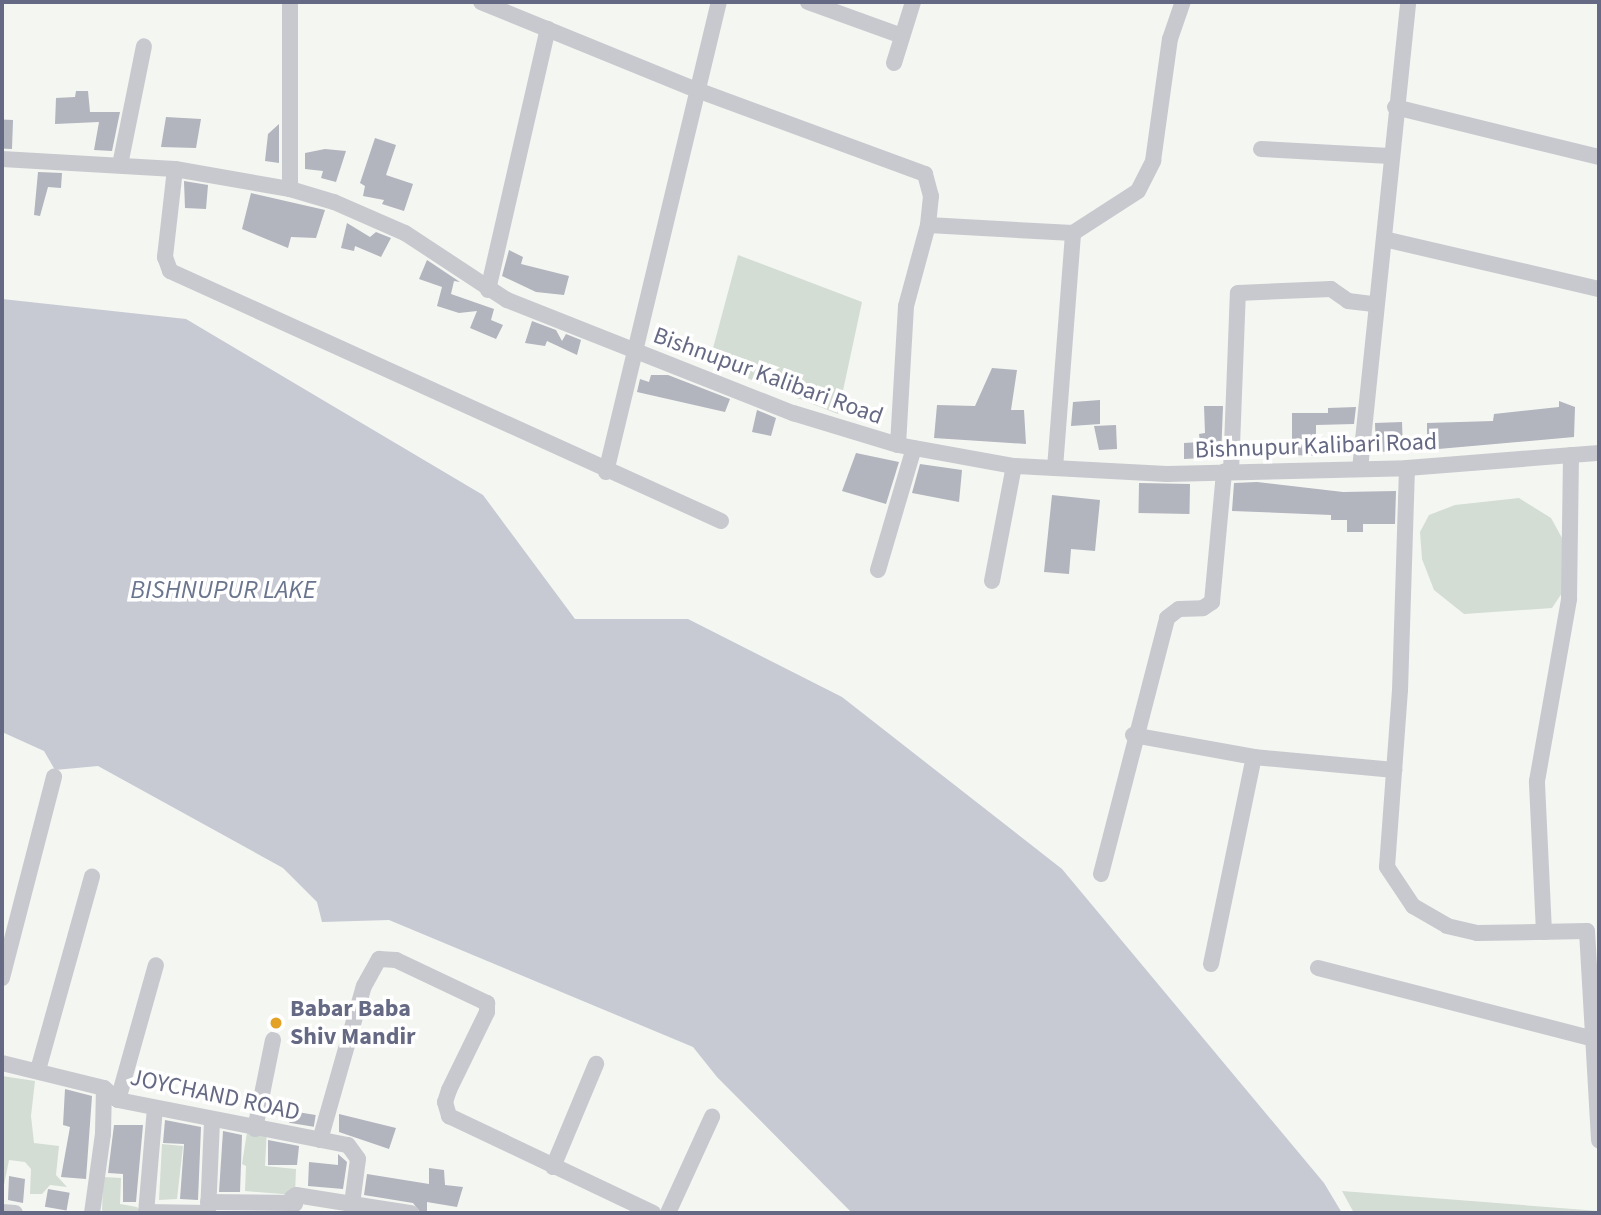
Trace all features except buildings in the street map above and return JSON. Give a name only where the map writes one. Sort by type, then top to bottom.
[{"type":"street","points":[[290,2],[290,189]]},
{"type":"street","points":[[481,2],[697,90],[915,168],[929,183],[928,225],[906,306],[906,446],[878,570]]},
{"type":"street","points":[[606,472],[719,2]]},
{"type":"street","points":[[808,2],[902,36]]},
{"type":"street","points":[[894,63],[913,2]]},
{"type":"street","points":[[928,225],[1073,233],[1138,191],[1146,180],[1153,161],[1170,39],[1183,2]]},
{"type":"street","points":[[1360,469],[1374,304],[1384,239],[1390,156],[1408,2]]},
{"type":"street","points":[[488,290],[548,29]]},
{"type":"street","points":[[120,165],[144,46]]},
{"type":"street","points":[[1395,107],[1599,157]]},
{"type":"street","points":[[1261,149],[1390,156]]},
{"type":"street","name":"Bishnupur Kalibari Road","points":[[2,159],[175,169],[290,189],[381,220],[488,290],[636,354],[851,433],[1014,466],[1167,474],[1407,468],[1599,453]]},
{"type":"street","points":[[175,169],[165,257],[170,271],[606,472],[721,521]]},
{"type":"street","points":[[1055,468],[1073,233]]},
{"type":"street","points":[[1384,239],[1599,289]]},
{"type":"street","points":[[1101,874],[1133,735],[1169,614],[1212,602],[1228,472],[1238,293],[1331,289],[1348,301],[1374,304]]},
{"type":"street","points":[[1544,932],[1537,781],[1569,599],[1571,455]]},
{"type":"street","points":[[992,581],[1014,466]]},
{"type":"street","points":[[1407,468],[1394,770],[1387,867],[1413,906],[1447,926],[1477,933],[1593,931],[1591,1038],[1599,1141]]},
{"type":"street","points":[[1133,735],[1254,757],[1394,770]]},
{"type":"street","points":[[1211,964],[1254,757]]},
{"type":"street","points":[[2,978],[54,777]]},
{"type":"street","points":[[38,1070],[92,876]]},
{"type":"street","points":[[320,1140],[364,986],[374,963],[386,958],[440,978],[486,1003],[487,1012],[449,1090],[445,1110],[454,1120],[653,1213]]},
{"type":"street","points":[[118,1100],[156,965]]},
{"type":"street","points":[[1318,968],[1591,1038]]},
{"type":"street","points":[[255,1129],[273,1040]]},
{"type":"street","points":[[2,1063],[104,1088]]},
{"type":"street","points":[[553,1167],[596,1065]]},
{"type":"street","name":"JOYCHAND ROAD","points":[[104,1088],[118,1100],[355,1149],[352,1204]]},
{"type":"street","name":"JOYCHAND ROAD","points":[[92,1213],[103,1134],[104,1088]]},
{"type":"street","points":[[155,1108],[146,1213],[352,1204],[411,1213]]},
{"type":"street","points":[[668,1213],[712,1117]]},
{"type":"street","points":[[208,1209],[212,1120]]},
{"type":"street","points":[[2,1212],[15,1213]]},
{"type":"shaded area","points":[[738,255],[862,302],[838,414],[709,363]]},
{"type":"shaded area","points":[[1519,498],[1551,518],[1567,547],[1564,590],[1552,608],[1464,614],[1434,590],[1422,559],[1420,532],[1429,515],[1455,505]]},
{"type":"shaded area","points":[[2,1076],[35,1081],[31,1116],[34,1143],[59,1146],[56,1175],[67,1187],[50,1185],[42,1194],[30,1194],[31,1169],[25,1162],[9,1160],[2,1195]]},
{"type":"shaded area","points":[[248,1126],[267,1128],[265,1166],[296,1169],[295,1195],[245,1191],[246,1166],[242,1164]]},
{"type":"shaded area","points":[[162,1144],[183,1146],[177,1199],[159,1200]]},
{"type":"shaded area","points":[[103,1177],[121,1178],[120,1204],[137,1207],[141,1213],[102,1213]]},
{"type":"shaded area","points":[[1342,1191],[1599,1211],[1599,1213],[1354,1213]]},
{"type":"water","name":"BISHNUPUR LAKE","points":[[2,299],[186,319],[483,495],[575,619],[688,619],[842,697],[1062,869],[1324,1183],[1342,1213],[852,1213],[717,1077],[693,1047],[389,920],[322,922],[317,902],[283,868],[98,766],[55,770],[44,751],[2,732]]},
{"type":"place","name":"Babar Baba Shiv Mandir","points":[[276,1023]]}]
